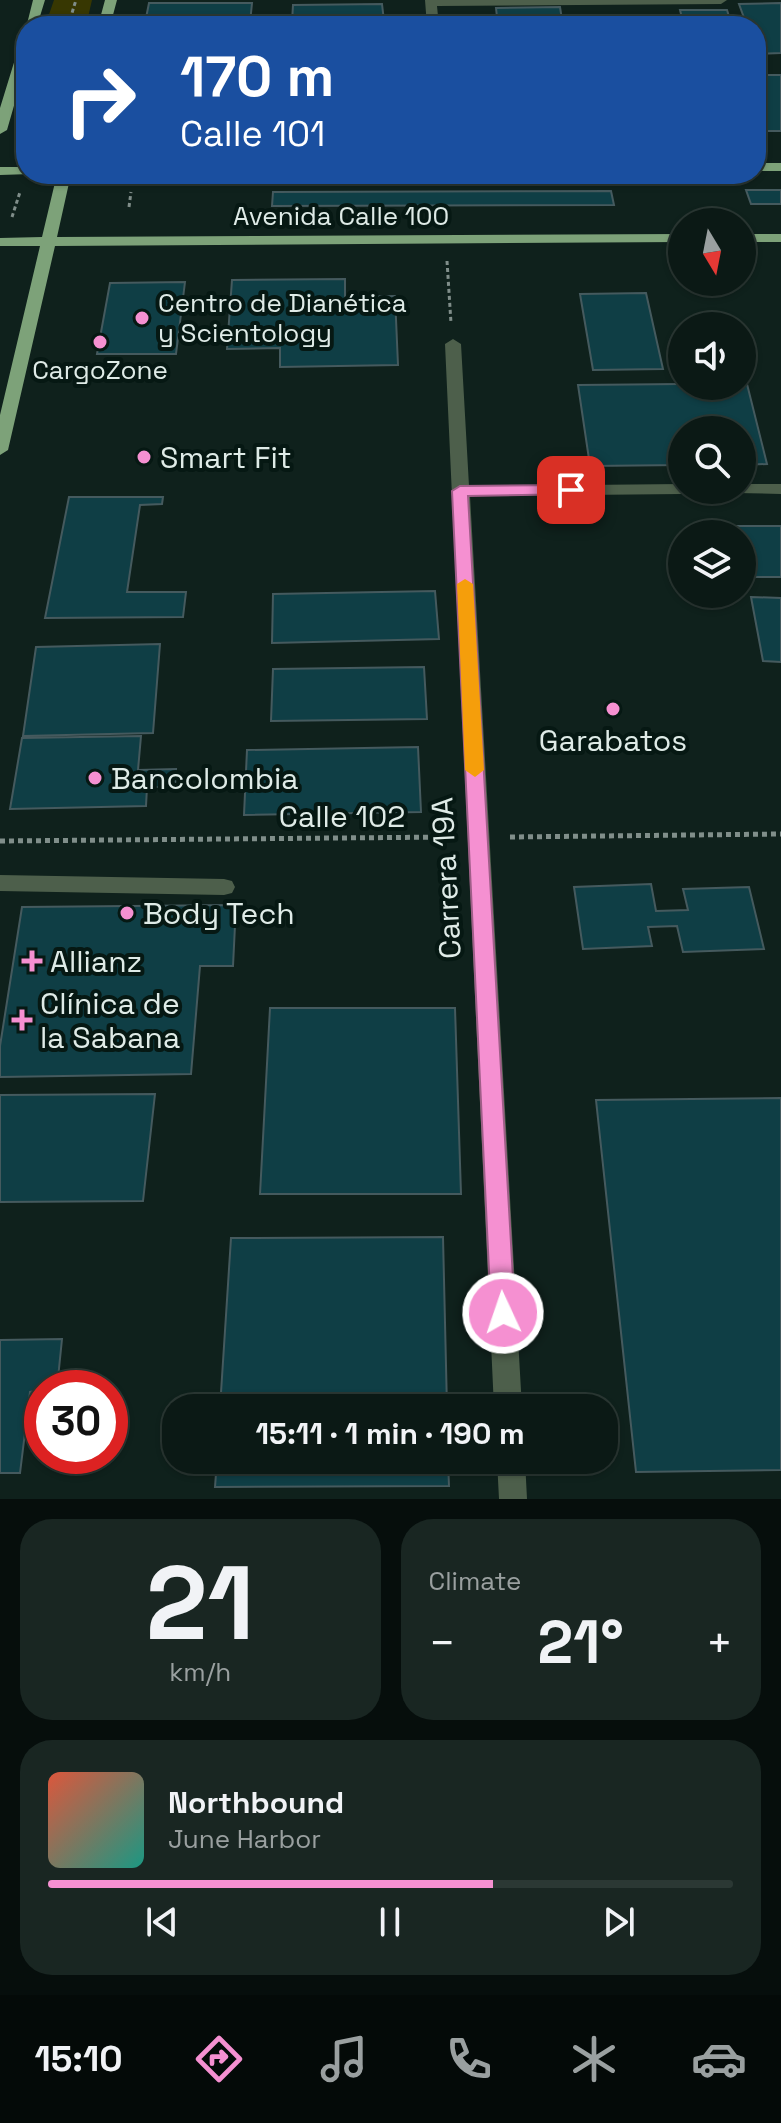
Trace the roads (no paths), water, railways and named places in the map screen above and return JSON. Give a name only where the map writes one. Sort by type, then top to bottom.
[{"type":"main road","points":[[0,130],[16,76]]},
{"type":"main road","points":[[0,450],[61,184]]},
{"type":"main road","name":"Avenida Calle 100","points":[[2,242],[668,238]]},
{"type":"main road","points":[[756,238],[781,238]]},
{"type":"street","points":[[431,1],[721,0]]},
{"type":"street","name":"Carrera 19A","points":[[453,344],[507,1394]]},
{"type":"street","points":[[460,491],[668,489]]},
{"type":"street","points":[[756,489],[781,489]]},
{"type":"street","points":[[0,883],[224,887]]},
{"type":"street","points":[[512,1474],[513,1499]]},
{"type":"place","name":"Centro de Dianética y Scientology","points":[[142,318]]},
{"type":"place","name":"CargoZone","points":[[100,342]]},
{"type":"place","name":"Smart Fit","points":[[144,457]]},
{"type":"place","name":"Garabatos","points":[[613,709]]},
{"type":"place","name":"Bancolombia","points":[[95,778]]},
{"type":"place","name":"Body Tech","points":[[127,913]]},
{"type":"place","name":"Allianz","points":[[32,961]]},
{"type":"place","name":"Clínica de la Sabana","points":[[22,1020]]}]
